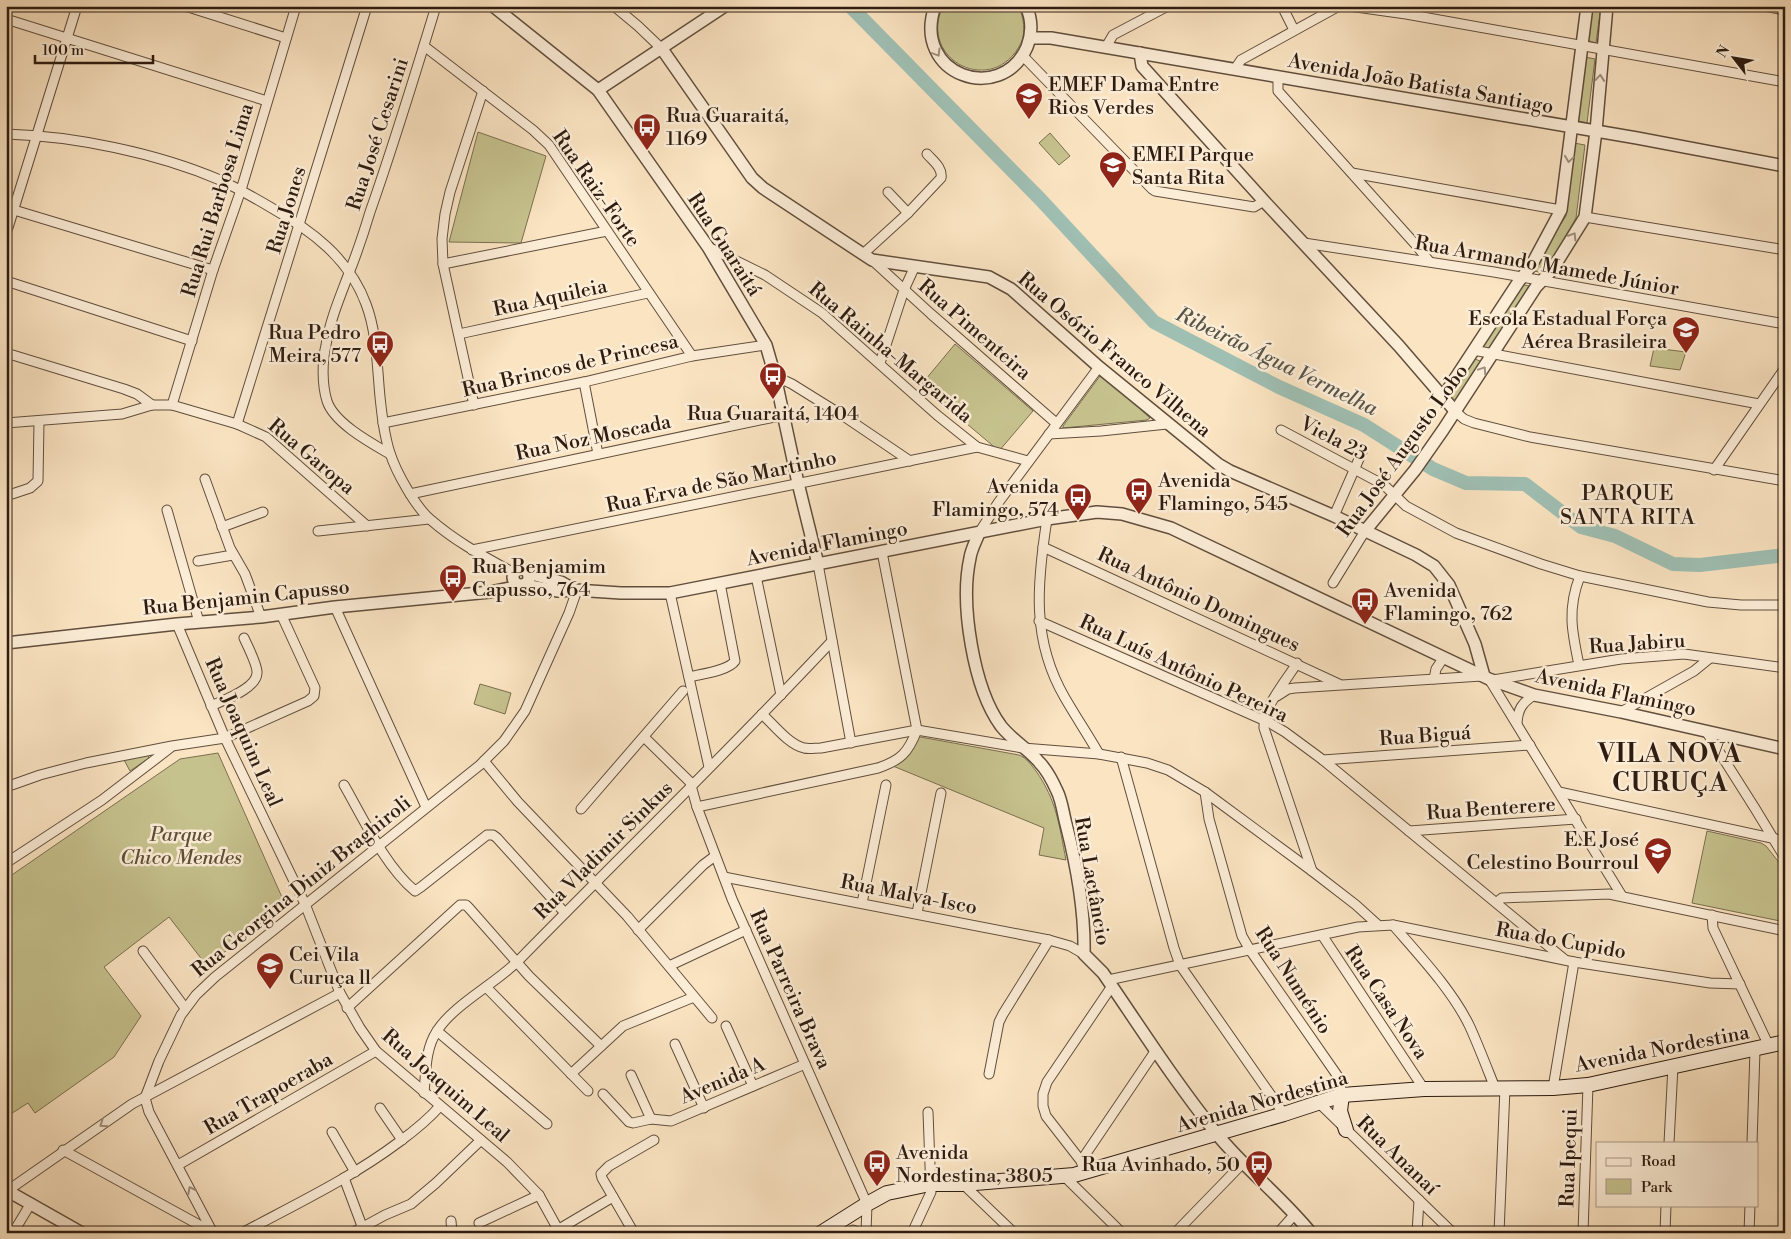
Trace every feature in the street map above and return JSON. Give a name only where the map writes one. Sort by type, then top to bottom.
[{"type":"main road","name":"Avenida Nordestina","points":[[821,1233],[887,1193],[930,1184],[963,1184],[1065,1177],[1083,1167],[1216,1133],[1342,1095],[1424,1089],[1553,1088],[1588,1085],[1785,1042]]},
{"type":"main road","points":[[1342,1095],[1340,1111],[1346,1130]]},
{"type":"street","points":[[6,234],[10,210],[38,135],[77,6]]},
{"type":"street","points":[[185,6],[286,38]]},
{"type":"street","name":"Rua Rui Barbosa Lima","points":[[172,405],[213,270],[241,190],[296,6]]},
{"type":"street","name":"Rua Jones","points":[[237,424],[367,6]]},
{"type":"street","name":"Rua José Cesarini","points":[[390,454],[366,439],[338,417],[330,408],[327,400],[324,366],[325,347],[330,324],[350,272],[436,6]]},
{"type":"street","name":"Rua Guaraitá","points":[[493,6],[598,90],[708,247],[766,345],[775,376],[818,564]]},
{"type":"street","name":"Rua Osório Franco Vilhena","points":[[614,6],[662,49],[752,178],[763,188],[867,257],[978,275],[997,280],[1011,289],[1099,367],[1218,464],[1334,516],[1416,555],[1434,566],[1449,585],[1488,678]]},
{"type":"street","points":[[598,90],[725,6]]},
{"type":"street","points":[[934,6],[930,18],[930,32],[933,46],[939,58],[949,68],[961,75],[974,78],[988,78],[1002,74],[1013,66],[1022,55],[1030,38],[1030,21],[1026,6]]},
{"type":"street","points":[[1106,47],[1113,35],[1168,6]]},
{"type":"street","points":[[1282,6],[1294,30]]},
{"type":"street","points":[[1235,70],[1241,60],[1339,6]]},
{"type":"street","points":[[1349,6],[1375,8],[1785,82]]},
{"type":"street","name":"Rua José Augusto Lobo","points":[[1443,397],[1530,266],[1561,210],[1584,46],[1587,6]]},
{"type":"street","name":"Rua José Augusto Lobo","points":[[1333,583],[1365,531],[1415,470],[1494,354],[1536,287],[1552,270],[1586,217],[1607,6]]},
{"type":"street","points":[[1764,6],[1785,10]]},
{"type":"street","points":[[6,19],[267,100]]},
{"type":"street","name":"Avenida João Batista Santiago","points":[[1030,21],[1051,38]]},
{"type":"street","name":"Avenida João Batista Santiago","points":[[1030,38],[1051,38],[1106,47],[1596,131],[1785,166]]},
{"type":"street","name":"Rua Raiz-Forte","points":[[424,46],[533,130],[549,145],[692,356]]},
{"type":"street","points":[[1140,53],[1142,66],[1464,419],[1474,424],[1521,435],[1785,481]]},
{"type":"street","points":[[1022,55],[1147,186],[1155,191],[1254,207],[1264,201]]},
{"type":"street","points":[[1278,77],[1278,91],[1429,261]]},
{"type":"street","points":[[474,405],[443,264],[442,239],[445,214],[460,158],[483,91]]},
{"type":"street","points":[[6,134],[38,135],[107,147],[192,170],[241,190],[300,224],[350,272],[366,304],[373,326],[383,423],[390,454],[410,494],[429,519],[518,581]]},
{"type":"street","points":[[867,257],[941,178],[942,173],[940,169],[927,154]]},
{"type":"street","points":[[1352,173],[1561,210]]},
{"type":"street","points":[[888,192],[908,213]]},
{"type":"street","points":[[10,210],[213,270]]},
{"type":"street","points":[[1586,217],[1785,250]]},
{"type":"street","points":[[443,264],[607,231]]},
{"type":"street","name":"Rua Armando Mamede Júnior","points":[[1304,243],[1543,280],[1785,324]]},
{"type":"street","name":"Rua Rainha-Margarida","points":[[708,247],[765,274],[809,304],[880,363],[937,415],[977,447],[1028,461]]},
{"type":"street","name":"Rua Pimenteira","points":[[867,257],[1056,423]]},
{"type":"street","points":[[880,363],[904,290],[915,266]]},
{"type":"street","points":[[6,281],[192,340]]},
{"type":"street","name":"Rua Aquileia","points":[[459,334],[648,293]]},
{"type":"street","name":"Rua Brincos de Princesa","points":[[383,423],[584,382],[692,356],[766,345]]},
{"type":"street","points":[[1473,350],[1759,404]]},
{"type":"street","points":[[6,353],[124,389],[137,394],[152,405]]},
{"type":"street","points":[[979,533],[1028,461],[1099,367]]},
{"type":"street","points":[[1714,470],[1785,368]]},
{"type":"street","points":[[775,376],[792,384],[910,461]]},
{"type":"street","points":[[584,382],[598,454]]},
{"type":"street","name":"Rua Garopa","points":[[6,423],[122,414],[152,405],[172,405],[237,424],[266,437],[367,526]]},
{"type":"street","name":"Rua Noz Moscada","points":[[410,494],[784,415]]},
{"type":"street","points":[[6,496],[37,484],[39,478],[39,421]]},
{"type":"street","points":[[1049,434],[1167,424]]},
{"type":"street","name":"Viela 23","points":[[1281,430],[1384,485],[1406,506],[1456,533],[1580,576],[1708,602],[1741,605],[1785,605]]},
{"type":"street","name":"Rua Erva de São Martinho","points":[[472,550],[977,447]]},
{"type":"street","points":[[1334,516],[1350,484],[1362,452]]},
{"type":"street","points":[[205,479],[233,555],[245,574],[261,617]]},
{"type":"street","points":[[167,510],[199,622]]},
{"type":"street","points":[[222,527],[263,512]]},
{"type":"street","name":"Avenida Flamingo","points":[[576,590],[561,582],[519,569],[518,581],[558,591],[670,593],[1047,519],[1097,512],[1122,514],[1171,528],[1488,678],[1534,695],[1621,712],[1785,749]]},
{"type":"street","points":[[318,531],[429,519]]},
{"type":"street","points":[[1047,519],[1039,584],[1039,621],[1051,668],[1064,697],[1099,754]]},
{"type":"street","name":"Rua Lactâncio","points":[[979,533],[970,557],[967,583],[967,616],[972,651],[987,700],[994,715],[1002,727],[1040,762],[1058,792],[1073,851],[1080,891],[1085,929],[1084,954],[1110,983],[1216,1133],[1311,1233]]},
{"type":"street","name":"Rua Antônio Domingues","points":[[1043,546],[1339,684]]},
{"type":"street","points":[[697,807],[878,768],[893,763],[907,750],[917,730],[882,552]]},
{"type":"street","points":[[198,561],[233,555]]},
{"type":"street","points":[[818,564],[851,742]]},
{"type":"street","points":[[756,576],[781,695]]},
{"type":"street","points":[[1578,665],[1571,617],[1580,576]]},
{"type":"street","name":"Rua Benjamin Capusso","points":[[6,643],[490,592],[501,584],[518,581]]},
{"type":"street","points":[[689,677],[724,668],[732,665],[735,661],[720,583]]},
{"type":"street","name":"Rua Georgina Diniz Braghiroli","points":[[145,1098],[169,1038],[185,1008],[196,995],[215,977],[484,761],[504,741],[525,711],[569,613],[576,590]]},
{"type":"street","points":[[670,593],[709,767]]},
{"type":"street","points":[[335,607],[426,808]]},
{"type":"street","points":[[6,787],[49,773],[172,746],[225,738],[308,701],[314,696],[315,688],[281,614]]},
{"type":"street","name":"Rua Luís Antônio Pereira","points":[[1039,621],[1264,720],[1286,732],[1323,760],[1569,961]]},
{"type":"street","name":"Rua Joaquim Leal","points":[[176,624],[225,738],[305,904],[347,1008],[376,1051],[507,1162],[539,1195],[560,1231]]},
{"type":"street","points":[[211,706],[237,694],[253,684],[256,679],[258,672],[244,638]]},
{"type":"street","name":"Rua Vladimir Sinkus","points":[[424,1093],[430,1047],[437,1031],[447,1018],[517,962],[832,641]]},
{"type":"street","name":"Rua Jabiru","points":[[1275,697],[1288,689],[1295,688],[1434,679],[1488,678],[1621,659],[1684,654],[1785,668]]},
{"type":"street","points":[[1434,679],[1436,669],[1444,657]]},
{"type":"street","points":[[1621,712],[1694,671],[1710,658]]},
{"type":"street","points":[[1297,663],[1275,697],[1264,720],[1265,735],[1312,871]]},
{"type":"street","points":[[1488,678],[1622,896]]},
{"type":"street","points":[[581,809],[683,691]]},
{"type":"street","points":[[1517,723],[1517,715],[1523,703],[1534,695]]},
{"type":"street","points":[[762,714],[789,739],[802,747],[821,748],[917,730],[1023,748],[1121,757],[1168,770],[1205,792],[1312,871],[1356,905],[1378,925]]},
{"type":"street","points":[[1706,732],[1785,858]]},
{"type":"street","name":"Rua Parreira Brava","points":[[644,737],[686,777],[715,856],[746,930],[867,1204]]},
{"type":"street","name":"Rua Biguá","points":[[1323,760],[1530,745]]},
{"type":"street","points":[[6,863],[102,800],[172,746]]},
{"type":"street","points":[[1121,757],[1180,965],[1284,1114]]},
{"type":"street","points":[[484,761],[518,802],[596,883],[638,930],[712,1018]]},
{"type":"street","points":[[344,785],[379,847],[415,890],[487,835],[493,835],[565,913]]},
{"type":"street","points":[[862,903],[886,785]]},
{"type":"street","name":"Rua Numénio","points":[[1205,792],[1209,819],[1242,936],[1339,1078],[1342,1095]]},
{"type":"street","points":[[1559,792],[1785,841]]},
{"type":"street","points":[[917,913],[941,793]]},
{"type":"street","name":"Rua Benterere","points":[[1408,831],[1576,819]]},
{"type":"street","points":[[638,930],[703,865],[715,856]]},
{"type":"street","name":"Rua Malva-Isco","points":[[724,877],[1049,940],[1070,946],[1084,954]]},
{"type":"street","points":[[1497,902],[1502,898],[1609,894],[1785,931]]},
{"type":"street","points":[[347,1008],[461,904],[469,908],[529,976],[601,1046]]},
{"type":"street","points":[[1712,915],[1713,928],[1740,984],[1762,1048],[1752,1142]]},
{"type":"street","points":[[1393,925],[1421,956],[1458,1006],[1470,1026],[1500,1088],[1499,1233]]},
{"type":"street","name":"Rua do Cupido","points":[[1110,983],[1180,965],[1358,927],[1393,925],[1569,961],[1710,983],[1740,984]]},
{"type":"street","points":[[669,966],[746,930]]},
{"type":"street","name":"Rua Casa Nova","points":[[1322,935],[1424,1089]]},
{"type":"street","points":[[989,1074],[1003,1014],[1049,940]]},
{"type":"street","points":[[143,951],[185,1008]]},
{"type":"street","points":[[1553,1088],[1569,961]]},
{"type":"street","points":[[1110,983],[1047,1082],[1043,1094],[1043,1106],[1046,1116],[1083,1167],[1156,1050]]},
{"type":"street","points":[[486,987],[588,1091]]},
{"type":"street","points":[[82,1233],[7,1190],[132,1104],[340,992]]},
{"type":"street","points":[[571,1074],[623,1026],[694,997]]},
{"type":"street","points":[[726,1026],[752,1086]]},
{"type":"street","points":[[437,1031],[547,1124]]},
{"type":"street","points":[[675,1044],[704,1108]]},
{"type":"street","name":"Rua Trapoeraba","points":[[178,1165],[376,1051]]},
{"type":"street","name":"Avenida A","points":[[604,1094],[629,1122],[670,1121],[805,1064]]},
{"type":"street","points":[[1669,1142],[1673,1066]]},
{"type":"street","points":[[632,1075],[651,1120]]},
{"type":"street","name":"Rua Ipequi","points":[[1583,1233],[1588,1085]]},
{"type":"street","points":[[145,1098],[149,1112],[213,1233]]},
{"type":"street","name":"Rua Ananaí","points":[[1318,1102],[1453,1233]]},
{"type":"street","points":[[242,1233],[378,1158],[430,1117],[440,1106]]},
{"type":"street","points":[[380,1108],[402,1140]]},
{"type":"street","points":[[912,1233],[931,1192],[928,1112]]},
{"type":"street","points":[[332,1132],[355,1172]]},
{"type":"street","points":[[352,1233],[362,1226],[411,1204],[481,1140]]},
{"type":"street","points":[[634,1233],[602,1178],[602,1171],[654,1140]]},
{"type":"street","points":[[64,1150],[213,1233]]},
{"type":"street","points":[[1176,1233],[1243,1163]]},
{"type":"street","points":[[1065,1177],[1122,1233]]},
{"type":"street","points":[[344,1178],[362,1226]]},
{"type":"street","points":[[963,1184],[1014,1233]]},
{"type":"street","points":[[479,1223],[539,1195]]},
{"type":"street","points":[[560,1231],[613,1197]]},
{"type":"street","points":[[1417,1233],[1419,1200]]},
{"type":"street","points":[[13,1233],[31,1203]]},
{"type":"street","points":[[866,1233],[867,1204]]},
{"type":"street","points":[[1665,1233],[1666,1206]]},
{"type":"street","points":[[1749,1233],[1750,1206]]},
{"type":"street","points":[[1278,1233],[1295,1214]]},
{"type":"street","points":[[451,1221],[452,1233]]},
{"type":"green space","points":[[943,6],[1018,6],[1024,24],[1021,43],[1009,59],[994,68],[978,70],[962,66],[949,56],[940,43],[938,26]]},
{"type":"green space","points":[[1590,6],[1601,6],[1596,43],[1586,40]]},
{"type":"green space","points":[[1585,57],[1595,59],[1587,123],[1577,121]]},
{"type":"green space","points":[[478,132],[546,156],[521,243],[449,242]]},
{"type":"green space","points":[[1050,133],[1070,156],[1059,165],[1039,143]]},
{"type":"green space","points":[[1574,143],[1585,145],[1576,218],[1545,272],[1531,270],[1566,216]]},
{"type":"green space","points":[[1521,284],[1529,286],[1489,350],[1482,350],[1480,346]]},
{"type":"green space","points":[[955,344],[1033,411],[999,451],[921,385]]},
{"type":"green space","points":[[1654,348],[1686,352],[1680,370],[1650,366]]},
{"type":"green space","points":[[1472,360],[1480,361],[1481,367],[1456,402],[1451,398],[1451,392]]},
{"type":"green space","points":[[1100,376],[1150,418],[1147,420],[1063,428]]},
{"type":"green space","points":[[480,684],[511,693],[505,714],[474,704]]},
{"type":"green space","points":[[915,736],[1019,755],[1029,762],[1043,782],[1053,803],[1066,860],[1039,855],[1044,828],[888,764]]},
{"type":"green space","name":"Parque Chico Mendes","points":[[218,753],[285,904],[207,966],[169,917],[104,967],[141,1016],[114,1057],[35,1113],[28,1103],[6,1117],[6,879],[180,759]]},
{"type":"green space","points":[[147,754],[149,758],[130,771],[123,758]]},
{"type":"green space","points":[[1707,831],[1761,843],[1766,846],[1785,870],[1785,922],[1692,903]]},
{"type":"waterway","name":"Ribeirão Água Vermelha","points":[[850,6],[1041,200],[1154,322],[1279,387],[1364,425],[1433,469],[1466,483],[1525,484],[1581,527],[1615,536],[1673,564],[1700,565],[1785,555]]},
{"type":"place","name":"EMEF Dama Entre Rios Verdes","points":[[1029,120]]},
{"type":"place","name":"Rua Guaraitá, 1169","points":[[647,151]]},
{"type":"place","name":"EMEI Parque Santa Rita","points":[[1113,189]]},
{"type":"place","name":"Escola Estadual Força Aérea Brasileira","points":[[1686,354]]},
{"type":"place","name":"Rua Pedro Meira, 577","points":[[380,368]]},
{"type":"place","name":"Rua Guaraitá, 1404","points":[[773,400]]},
{"type":"place","name":"Avenida Flamingo, 545","points":[[1139,515]]},
{"type":"place","name":"Avenida Flamingo, 574","points":[[1078,521]]},
{"type":"place","name":"Rua Benjamim Capusso, 764","points":[[453,602]]},
{"type":"place","name":"Avenida Flamingo, 762","points":[[1365,625]]},
{"type":"place","name":"E.E José Celestino Bourroul","points":[[1658,875]]},
{"type":"place","name":"Cei Vila Curuça ll","points":[[270,990]]},
{"type":"place","name":"Avenida Nordestina, 3805","points":[[877,1187]]},
{"type":"place","name":"Rua Avinhado, 50","points":[[1259,1188]]},
{"type":"district","name":"PARQUE SANTA RITA","points":[[1628,505]]},
{"type":"district","name":"VILA NOVA CURUÇA","points":[[1670,768]]}]
